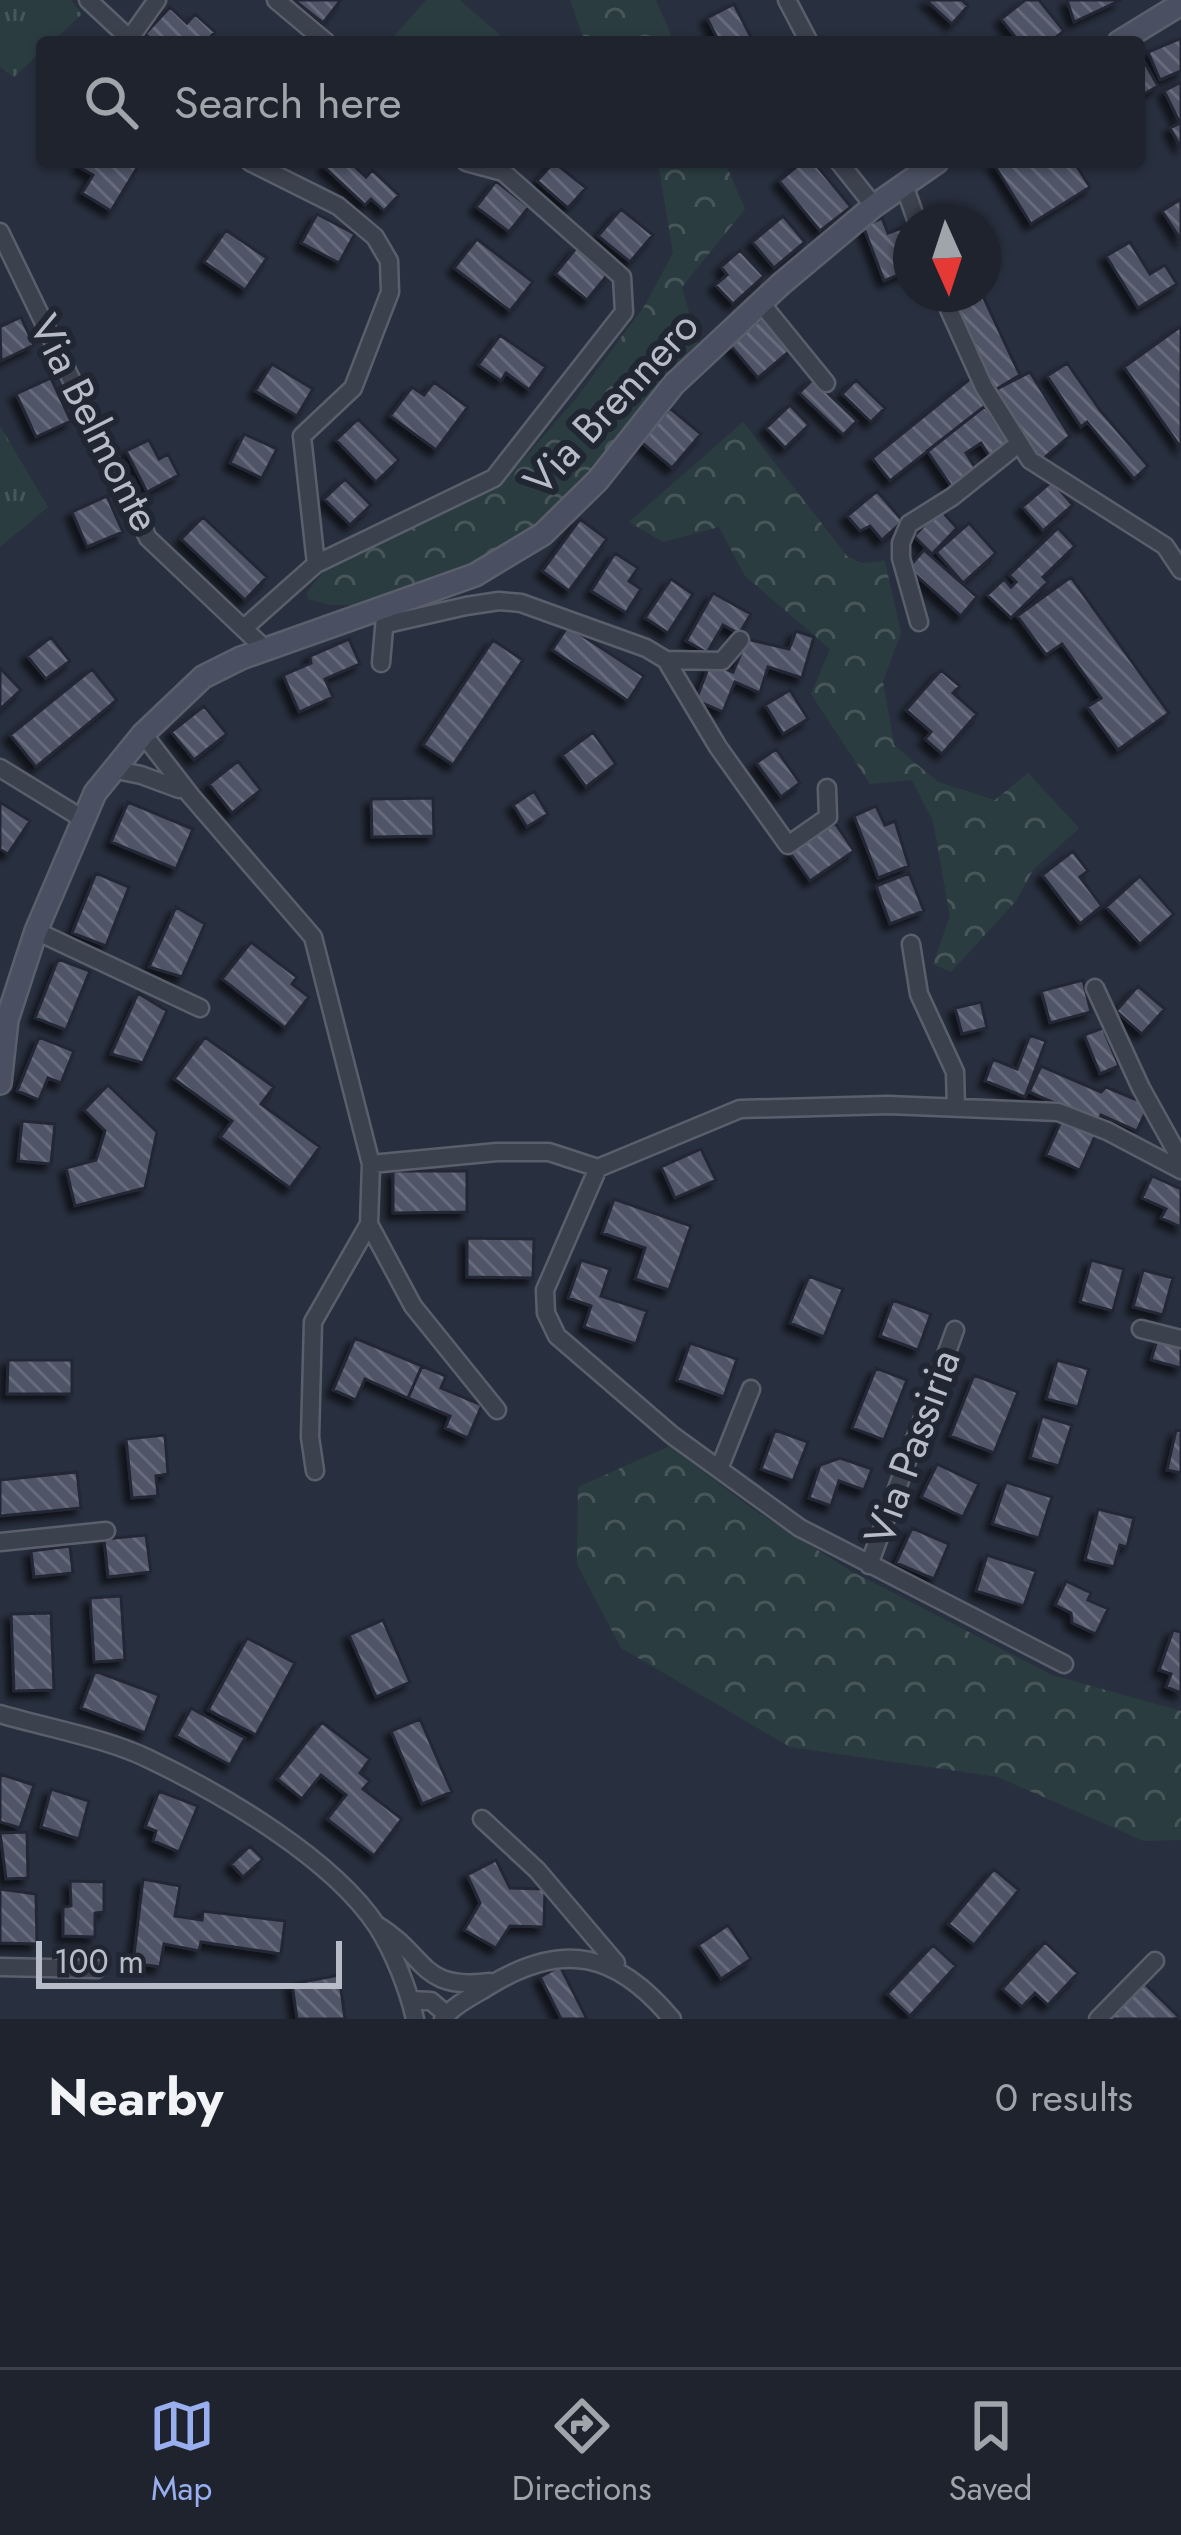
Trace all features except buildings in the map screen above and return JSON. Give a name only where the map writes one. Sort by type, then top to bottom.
[{"type":"street","points":[[88,0],[127,36]]},
{"type":"street","points":[[134,36],[157,0]]},
{"type":"street","points":[[276,0],[319,36]]},
{"type":"street","points":[[787,0],[805,36]]},
{"type":"street","points":[[1129,36],[1181,4]]},
{"type":"street","points":[[262,168],[338,206],[375,237],[389,261],[390,292],[353,388],[302,436],[316,564]]},
{"type":"street","points":[[244,628],[316,564],[494,478],[624,311],[622,277],[503,172],[488,168]]},
{"type":"street","points":[[844,168],[874,206]]},
{"type":"street","name":"Via Brennero","points":[[0,1083],[4,1019],[36,931],[83,819],[112,770],[143,734],[203,677],[263,647],[385,616],[475,574],[543,534],[598,480],[674,384],[874,206],[929,168]]},
{"type":"street","points":[[904,185],[910,204]]},
{"type":"street","name":"Via Belmonte","points":[[0,232],[148,538],[263,647]]},
{"type":"street","name":"Via Brennero","points":[[761,303],[826,383]]},
{"type":"street","points":[[950,312],[984,387],[1030,460],[1166,546],[1181,570]]},
{"type":"street","points":[[919,622],[901,558],[909,524],[1017,445]]},
{"type":"street","points":[[381,663],[385,616],[482,603],[521,603],[646,648],[666,660],[718,747],[788,845],[828,818],[826,788]]},
{"type":"street","points":[[666,660],[722,662],[740,640]]},
{"type":"street","points":[[143,734],[319,949],[371,1165],[369,1224],[313,1322],[310,1437],[315,1471]]},
{"type":"street","points":[[0,768],[83,819]]},
{"type":"street","points":[[112,770],[169,783],[190,796]]},
{"type":"street","points":[[36,931],[200,1007]]},
{"type":"street","points":[[911,944],[919,994],[955,1072],[956,1108]]},
{"type":"street","points":[[1095,988],[1181,1160]]},
{"type":"street","points":[[371,1165],[497,1152],[549,1152],[598,1168],[740,1108],[956,1108],[1058,1112],[1181,1170]]},
{"type":"street","name":"Via Passiria","points":[[598,1168],[545,1291],[546,1313],[557,1336],[672,1436],[800,1528],[1064,1664]]},
{"type":"street","points":[[369,1224],[413,1306],[496,1410]]},
{"type":"street","points":[[1141,1329],[1181,1340]]},
{"type":"street","name":"Via Passiria","points":[[868,1565],[955,1330]]},
{"type":"street","points":[[718,1469],[751,1389]]},
{"type":"street","points":[[0,1542],[106,1531]]},
{"type":"street","points":[[0,1714],[146,1757],[245,1814],[348,1890],[376,1924],[413,2010],[431,2001],[439,1981]]},
{"type":"street","points":[[482,1820],[537,1870],[672,2019]]},
{"type":"street","points":[[376,1924],[397,1937],[439,1981],[462,1986],[497,1982]]},
{"type":"street","points":[[431,2001],[444,2016],[497,1982],[546,1961],[601,1960],[625,1972]]},
{"type":"street","points":[[1098,2019],[1155,1961]]},
{"type":"street","points":[[0,1967],[97,1969]]},
{"type":"green space","points":[[0,0],[71,0],[82,14],[58,36],[36,36],[36,57],[14,77],[0,67]]},
{"type":"green space","points":[[426,0],[460,0],[501,36],[394,36]]},
{"type":"green space","points":[[570,0],[656,0],[671,36],[583,36]]},
{"type":"green space","points":[[659,168],[728,168],[745,209],[682,287],[698,345],[622,440],[566,499],[535,526],[466,567],[351,605],[308,599],[307,592],[326,569],[500,486],[575,400],[645,305],[673,253]]},
{"type":"green space","points":[[743,422],[847,556],[862,563],[885,561],[901,633],[883,681],[894,745],[938,782],[995,800],[1028,773],[1079,828],[1033,870],[1016,901],[951,972],[933,964],[950,916],[933,821],[912,780],[870,784],[811,694],[830,649],[745,576],[719,527],[663,542],[629,522]]},
{"type":"green space","points":[[0,426],[48,507],[0,547]]},
{"type":"green space","points":[[670,1446],[754,1510],[851,1571],[1052,1675],[1181,1711],[1181,1840],[1144,1841],[998,1777],[790,1747],[621,1648],[577,1564],[578,1487]]}]
